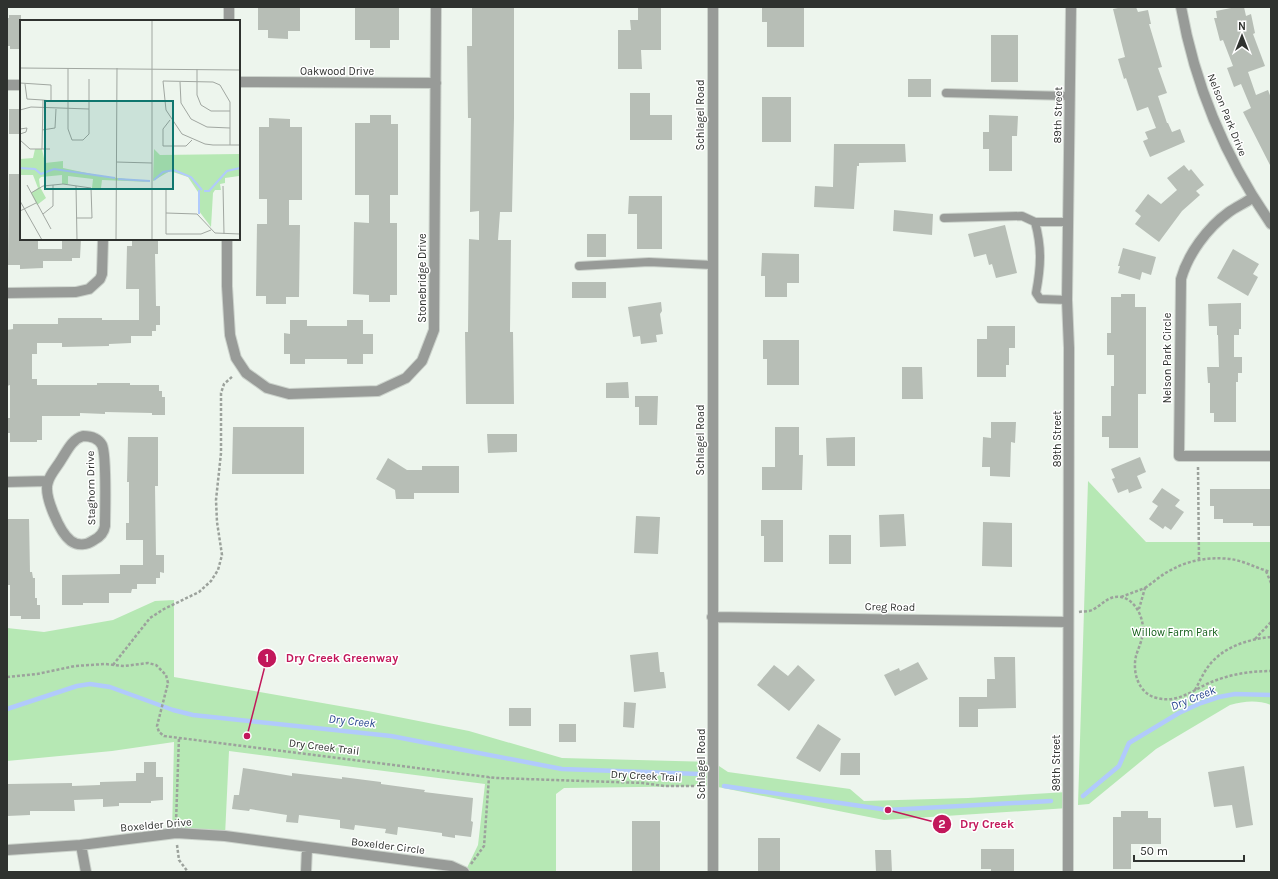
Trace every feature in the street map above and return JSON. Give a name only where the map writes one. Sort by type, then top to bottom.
[{"type":"street","points":[[229,7],[229,20]]},
{"type":"street","name":"Stonebridge Drive","points":[[227,240],[227,286],[230,335],[236,358],[246,373],[267,388],[289,394],[378,391],[406,378],[422,361],[434,330],[436,7]]},
{"type":"street","name":"Schlagel Road","points":[[713,7],[713,872]]},
{"type":"street","name":"89th Street","points":[[1068,872],[1069,348],[1067,300],[1070,7]]},
{"type":"street","name":"Nelson Park Drive","points":[[1181,7],[1188,42],[1205,98],[1226,147],[1252,198],[1271,224]]},
{"type":"street","name":"Oakwood Drive","points":[[240,82],[436,83]]},
{"type":"street","points":[[7,85],[20,85]]},
{"type":"street","name":"Nelson Park Circle","points":[[1252,198],[1228,213],[1209,231],[1187,264],[1181,279],[1179,456],[1271,456]]},
{"type":"street","points":[[7,293],[76,292],[90,288],[100,279],[102,274],[104,240]]},
{"type":"street","name":"Staghorn Drive","points":[[86,436],[94,438],[100,443],[103,448],[105,526],[99,537],[91,542],[82,544],[77,544],[69,539],[50,502],[47,492],[48,481],[75,439],[86,436]]},
{"type":"street","points":[[7,482],[48,481]]},
{"type":"street","name":"Creg Road","points":[[712,617],[1068,617]]},
{"type":"street","name":"Boxelder Drive","points":[[7,850],[81,845],[176,833],[225,836],[307,848]]},
{"type":"street","points":[[81,845],[86,872]]},
{"type":"street","points":[[306,872],[307,848]]},
{"type":"street","name":"Boxelder Circle","points":[[307,848],[467,869]]},
{"type":"lane","points":[[946,92],[1070,96]]},
{"type":"lane","points":[[944,218],[1022,216],[1035,222],[1068,222]]},
{"type":"lane","points":[[1035,222],[1040,240],[1040,269],[1036,293],[1040,299],[1067,300]]},
{"type":"lane","points":[[579,266],[649,262],[712,265]]},
{"type":"path","points":[[113,665],[150,618],[164,609],[199,592],[211,581],[218,570],[222,555],[217,522],[216,500],[221,453],[222,393],[224,384],[243,368]]},
{"type":"path","points":[[1198,456],[1199,560]]},
{"type":"path","points":[[1068,617],[1091,610],[1109,598],[1121,597],[1145,588],[1172,569],[1199,560],[1232,560],[1247,563],[1271,572]]},
{"type":"path","points":[[1266,571],[1271,583]]},
{"type":"path","points":[[1138,610],[1145,588]]},
{"type":"path","points":[[1121,597],[1133,604],[1138,610],[1143,631],[1135,664],[1137,679],[1142,688],[1152,697],[1163,699],[1182,697],[1210,683],[1231,676],[1251,672],[1271,671]]},
{"type":"path","points":[[1254,640],[1271,622]]},
{"type":"path","points":[[1194,691],[1208,666],[1217,657],[1234,646],[1271,637]]},
{"type":"path","name":"Dry Creek Trail","points":[[7,677],[37,674],[75,666],[124,666],[148,663],[156,665],[167,676],[168,683],[159,713],[157,726],[159,732],[164,736],[489,777],[643,783],[664,786],[713,786]]},
{"type":"path","points":[[179,737],[176,833],[179,858],[188,872]]},
{"type":"path","points":[[467,869],[484,846],[489,777]]},
{"type":"green space","name":"Willow Farm Park","points":[[1088,481],[1146,542],[1271,542],[1271,705],[1261,702],[1251,702],[1230,705],[1156,749],[1089,804],[1078,805]]},
{"type":"green space","points":[[174,600],[174,677],[368,711],[469,731],[562,758],[713,762],[728,772],[850,789],[864,801],[968,798],[1068,792],[1068,808],[884,820],[713,786],[564,788],[556,794],[556,872],[465,872],[478,845],[485,784],[229,751],[225,836],[172,834],[174,742],[112,751],[7,761],[7,628],[44,632],[113,620],[155,601]]},
{"type":"building","points":[[258,7],[300,7],[300,31],[288,31],[288,39],[268,38],[268,30],[258,30]]},
{"type":"building","points":[[355,7],[399,7],[399,40],[390,40],[390,48],[370,48],[370,40],[355,40]]},
{"type":"building","points":[[472,7],[514,7],[512,212],[500,212],[498,240],[511,240],[510,332],[513,332],[514,404],[466,404],[465,332],[468,332],[469,239],[479,240],[479,211],[470,212],[471,118],[468,118],[467,46],[472,46]]},
{"type":"building","points":[[638,7],[661,7],[661,50],[641,50],[642,69],[618,69],[618,30],[631,30],[630,20],[638,20]]},
{"type":"building","points":[[762,7],[804,7],[804,47],[767,47],[767,22],[762,22]]},
{"type":"building","points":[[1136,7],[1138,12],[1148,10],[1151,24],[1149,24],[1162,67],[1158,68],[1167,93],[1158,96],[1167,123],[1172,132],[1180,129],[1185,142],[1150,157],[1143,141],[1148,139],[1145,132],[1156,128],[1148,107],[1137,111],[1126,78],[1124,79],[1118,59],[1125,57],[1113,9]]},
{"type":"building","points":[[1244,7],[1246,16],[1251,14],[1255,33],[1253,34],[1265,66],[1248,72],[1256,95],[1268,90],[1271,98],[1271,167],[1243,112],[1251,108],[1241,84],[1234,87],[1227,68],[1233,66],[1223,40],[1220,41],[1214,18],[1217,18],[1216,11]]},
{"type":"building","points":[[9,15],[21,15],[20,49],[10,49],[10,46],[7,46],[7,18],[9,18]]},
{"type":"building","points":[[991,35],[1018,35],[1018,82],[991,82]]},
{"type":"building","points":[[908,79],[931,79],[931,97],[908,97]]},
{"type":"building","points":[[630,93],[650,93],[650,115],[672,115],[672,140],[630,140]]},
{"type":"building","points":[[762,97],[791,97],[791,142],[762,142]]},
{"type":"building","points":[[9,109],[20,109],[20,134],[9,134]]},
{"type":"building","points":[[370,115],[391,115],[391,124],[398,124],[398,195],[390,195],[390,223],[397,223],[397,295],[390,295],[390,302],[369,302],[369,295],[353,294],[354,222],[369,223],[369,195],[355,195],[355,123],[370,123]]},
{"type":"building","points":[[989,115],[1018,116],[1017,136],[1012,136],[1012,171],[989,171],[989,149],[983,149],[983,132],[989,132]]},
{"type":"building","points":[[269,118],[290,119],[290,127],[302,127],[302,200],[289,200],[289,225],[300,225],[299,297],[286,297],[286,304],[266,304],[266,296],[256,296],[257,224],[267,224],[267,199],[259,199],[259,127],[269,127]]},
{"type":"building","points":[[834,144],[905,144],[906,162],[859,163],[859,166],[857,166],[854,209],[814,207],[815,186],[833,187]]},
{"type":"building","points":[[1184,165],[1189,171],[1191,169],[1204,185],[1196,191],[1200,195],[1182,211],[1159,242],[1135,224],[1141,216],[1135,211],[1148,194],[1161,204],[1177,190],[1167,178]]},
{"type":"building","points":[[9,174],[20,174],[20,240],[38,240],[38,249],[62,249],[62,240],[81,240],[80,258],[72,258],[72,261],[43,261],[43,268],[20,269],[20,265],[8,265]]},
{"type":"building","points":[[629,196],[662,196],[662,249],[637,249],[637,214],[628,214]]},
{"type":"building","points":[[894,210],[933,214],[932,235],[893,231]]},
{"type":"building","points":[[1005,225],[1017,273],[996,278],[992,264],[989,265],[986,254],[974,257],[968,234]]},
{"type":"building","points":[[587,234],[606,234],[606,257],[587,257]]},
{"type":"building","points":[[132,240],[158,240],[158,254],[155,254],[156,306],[160,306],[160,325],[156,325],[156,331],[152,331],[152,336],[131,336],[131,343],[109,344],[109,346],[62,347],[62,343],[37,343],[37,354],[32,354],[32,379],[37,379],[37,385],[97,385],[97,383],[130,383],[130,385],[159,385],[159,391],[162,391],[162,397],[165,397],[165,415],[152,415],[152,413],[105,412],[105,414],[80,413],[80,416],[42,416],[42,440],[37,440],[37,442],[10,442],[10,433],[7,433],[7,418],[10,418],[10,385],[7,386],[7,330],[13,329],[13,324],[58,324],[58,318],[139,320],[139,289],[126,289],[127,246],[132,246]]},
{"type":"building","points":[[1123,248],[1156,257],[1151,275],[1142,272],[1140,280],[1118,273],[1120,266],[1118,266]]},
{"type":"building","points":[[1233,249],[1259,264],[1253,274],[1258,277],[1248,296],[1217,278]]},
{"type":"building","points":[[762,253],[799,254],[799,283],[787,283],[787,297],[765,297],[765,276],[761,276]]},
{"type":"building","points":[[572,282],[606,282],[606,298],[572,298]]},
{"type":"building","points":[[1121,294],[1135,294],[1135,307],[1146,307],[1146,394],[1138,394],[1138,448],[1109,448],[1109,437],[1102,437],[1102,416],[1111,416],[1111,386],[1114,386],[1114,355],[1107,355],[1107,333],[1111,333],[1111,297],[1121,297]]},
{"type":"building","points":[[661,302],[662,311],[660,314],[663,334],[656,335],[657,342],[641,344],[640,336],[633,337],[628,307]]},
{"type":"building","points":[[1241,303],[1241,329],[1239,329],[1239,335],[1234,335],[1234,357],[1242,357],[1242,373],[1238,373],[1238,382],[1236,382],[1236,422],[1214,422],[1214,413],[1210,413],[1210,383],[1208,383],[1207,367],[1219,367],[1218,335],[1217,326],[1209,326],[1208,304]]},
{"type":"building","points":[[290,320],[307,320],[307,326],[347,326],[347,320],[363,320],[363,334],[373,334],[373,354],[363,354],[363,364],[347,364],[347,359],[305,359],[305,364],[290,364],[290,354],[284,354],[284,333],[290,334]]},
{"type":"building","points":[[987,326],[1015,326],[1015,348],[1009,348],[1009,365],[1006,365],[1006,377],[977,377],[977,339],[987,339]]},
{"type":"building","points":[[763,340],[799,340],[799,385],[767,385],[767,359],[763,359]]},
{"type":"building","points":[[902,367],[922,367],[923,399],[902,399]]},
{"type":"building","points":[[628,382],[629,398],[606,398],[606,383]]},
{"type":"building","points":[[635,396],[658,396],[657,425],[639,425],[639,407],[635,407]]},
{"type":"building","points":[[991,422],[1016,422],[1015,443],[1011,442],[1010,477],[990,476],[990,467],[982,467],[983,437],[991,438]]},
{"type":"building","points":[[233,427],[304,427],[304,474],[232,474]]},
{"type":"building","points":[[775,427],[799,427],[799,455],[803,455],[802,490],[762,490],[762,467],[775,467]]},
{"type":"building","points":[[487,434],[517,434],[517,452],[488,453]]},
{"type":"building","points":[[128,437],[158,437],[158,486],[155,486],[156,555],[164,555],[164,573],[160,572],[160,578],[156,578],[156,584],[137,584],[137,589],[132,589],[131,593],[109,593],[109,603],[62,605],[62,575],[120,574],[120,565],[143,565],[143,540],[126,540],[126,523],[129,523],[129,482],[127,482]]},
{"type":"building","points":[[855,437],[855,466],[827,466],[826,438]]},
{"type":"building","points":[[1140,457],[1146,472],[1137,476],[1142,488],[1129,493],[1128,489],[1118,493],[1112,479],[1115,478],[1111,469]]},
{"type":"building","points":[[388,458],[407,470],[422,470],[422,466],[459,466],[459,493],[414,493],[414,499],[396,499],[395,490],[376,479]]},
{"type":"building","points":[[1162,488],[1180,500],[1175,506],[1184,512],[1171,530],[1165,526],[1163,529],[1149,519],[1158,506],[1152,502]]},
{"type":"building","points":[[1210,489],[1271,489],[1271,526],[1253,526],[1253,523],[1223,523],[1223,519],[1214,519],[1214,506],[1210,506]]},
{"type":"building","points":[[904,514],[906,546],[880,547],[879,515]]},
{"type":"building","points":[[636,516],[660,517],[658,554],[634,553]]},
{"type":"building","points":[[7,519],[29,519],[30,572],[32,572],[33,578],[35,578],[35,598],[37,598],[37,605],[40,605],[40,619],[21,619],[21,616],[10,616],[10,585],[7,585]]},
{"type":"building","points":[[761,520],[783,520],[783,562],[764,562],[764,536],[761,536]]},
{"type":"building","points":[[983,522],[1012,523],[1012,567],[982,566]]},
{"type":"building","points":[[829,535],[851,535],[851,564],[829,564]]},
{"type":"building","points":[[658,652],[660,672],[664,672],[666,688],[634,692],[630,655]]},
{"type":"building","points":[[994,657],[1015,657],[1016,708],[978,709],[978,727],[959,727],[959,697],[987,697],[987,679],[995,679]]},
{"type":"building","points":[[918,662],[928,679],[895,696],[884,675],[899,668],[900,671]]},
{"type":"building","points":[[774,665],[788,676],[798,665],[815,680],[789,711],[757,685]]},
{"type":"building","points":[[624,702],[636,703],[634,728],[623,727]]},
{"type":"building","points":[[509,708],[531,708],[531,726],[509,726]]},
{"type":"building","points":[[559,724],[576,724],[576,742],[559,742]]},
{"type":"building","points":[[818,724],[841,739],[820,772],[796,758]]},
{"type":"building","points":[[841,753],[860,753],[860,775],[840,775]]},
{"type":"building","points":[[144,762],[156,762],[156,777],[163,777],[163,800],[151,801],[151,803],[119,803],[119,806],[103,807],[103,799],[74,800],[75,811],[30,811],[30,815],[7,816],[7,784],[72,783],[72,786],[100,785],[100,782],[136,781],[136,773],[144,773]]},
{"type":"building","points":[[1244,766],[1253,825],[1236,828],[1232,805],[1214,807],[1208,772]]},
{"type":"building","points":[[243,768],[292,776],[292,773],[381,782],[381,784],[425,790],[424,792],[473,798],[471,821],[473,822],[471,837],[455,835],[455,838],[442,836],[442,833],[398,827],[397,835],[385,833],[386,829],[355,825],[354,830],[340,828],[340,820],[299,815],[298,823],[286,822],[287,815],[250,809],[249,811],[232,809],[234,795],[239,795]]},
{"type":"building","points":[[1121,811],[1148,811],[1148,818],[1161,818],[1161,844],[1131,844],[1131,869],[1113,869],[1113,817],[1121,817]]},
{"type":"building","points":[[632,821],[660,821],[660,871],[632,871]]},
{"type":"building","points":[[758,838],[780,838],[780,872],[758,872]]},
{"type":"building","points":[[981,849],[1014,849],[1014,872],[991,872],[991,869],[981,869]]},
{"type":"building","points":[[875,850],[891,850],[892,872],[876,872]]},
{"type":"waterway","name":"Dry Creek","points":[[7,709],[77,686],[90,684],[110,687],[173,710],[193,715],[391,736],[562,769],[700,774]]},
{"type":"waterway","name":"Dry Creek","points":[[1083,796],[1119,766],[1129,743],[1179,713],[1219,697],[1235,694],[1271,695]]},
{"type":"waterway","name":"Dry Creek","points":[[724,786],[888,810],[1051,801]]},
{"type":"place","name":"Dry Creek Greenway","points":[[247,736]]},
{"type":"place","name":"Dry Creek","points":[[888,810]]}]
